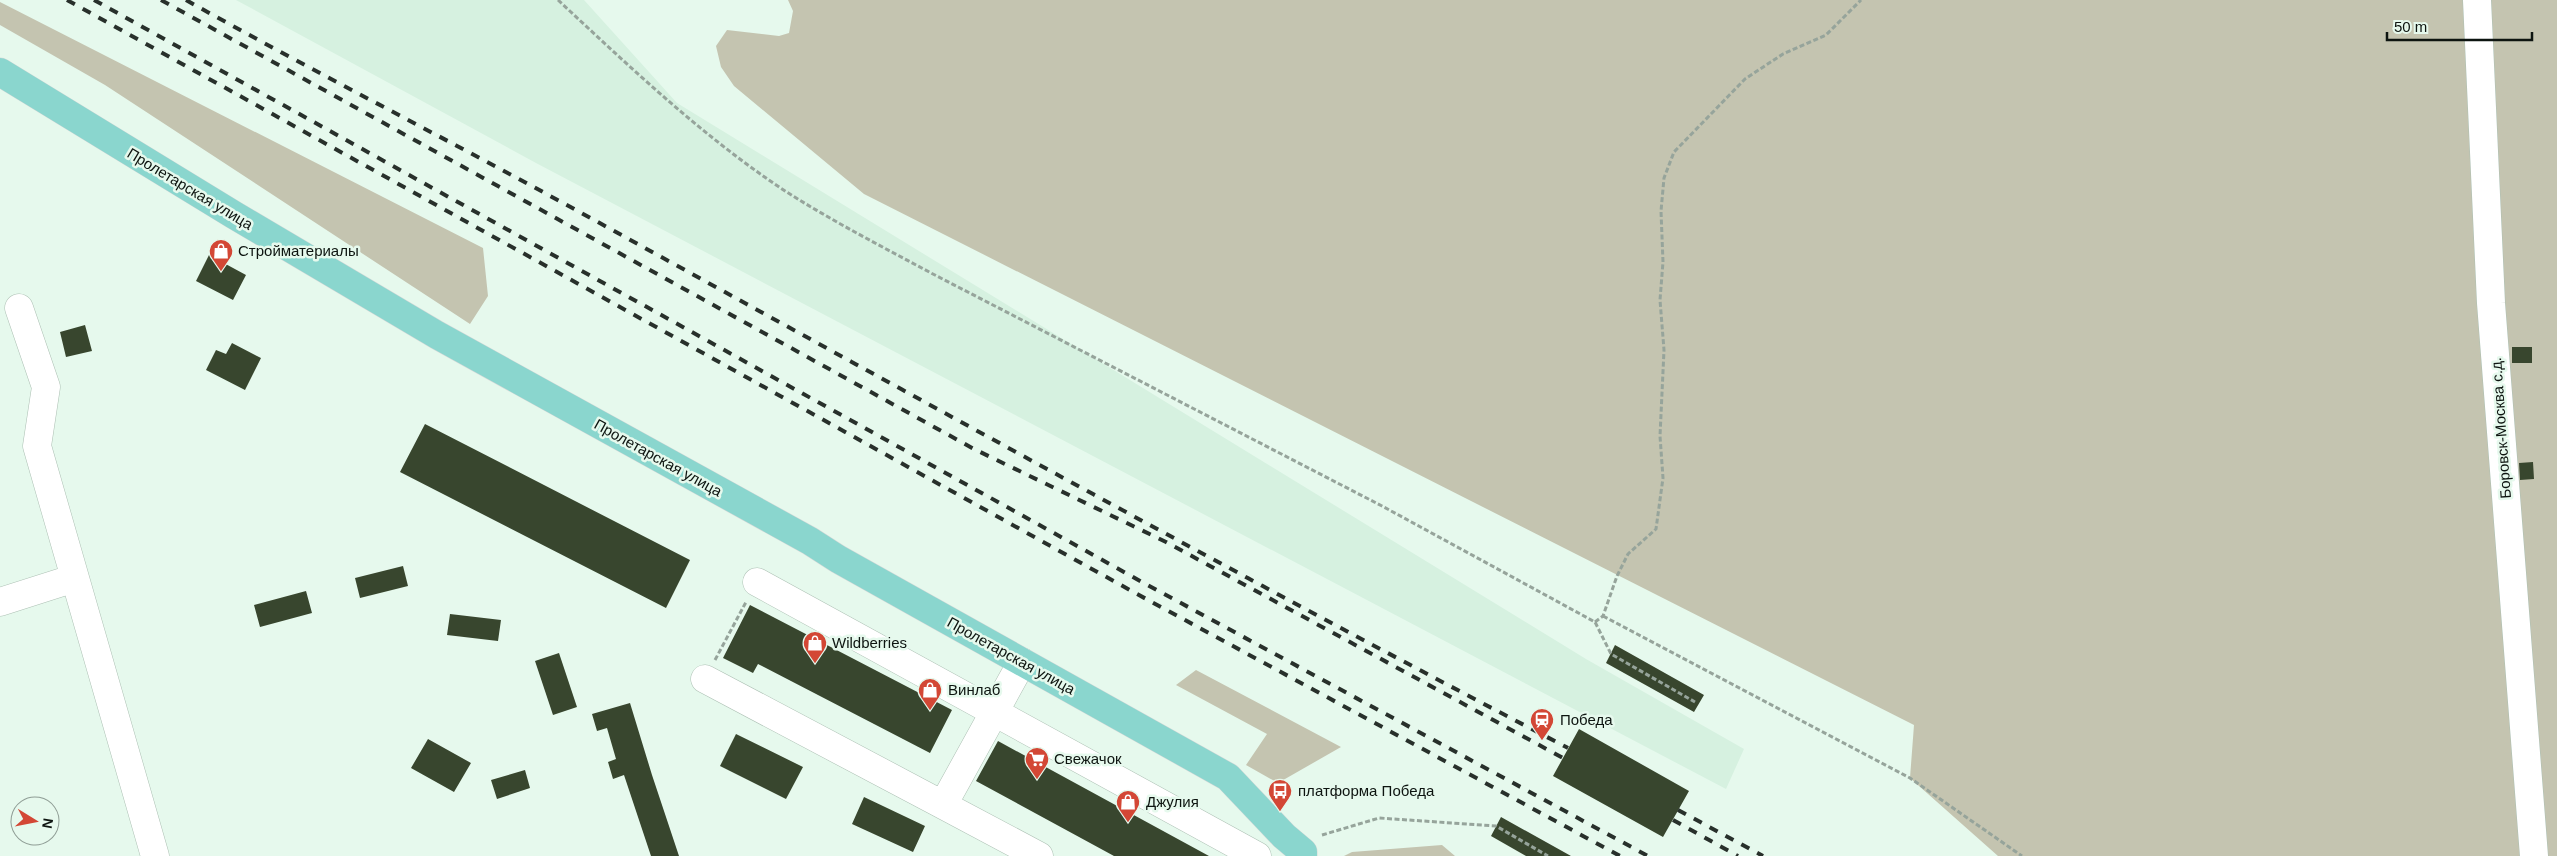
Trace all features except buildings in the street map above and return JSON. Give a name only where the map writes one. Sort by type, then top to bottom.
[{"type":"main road","name":"Пролетарская улица","points":[[0,72],[234,215],[437,335],[810,541],[1228,777],[1278,846],[1303,852],[1302,856]]},
{"type":"street","name":"Боровск-Москва с.д.","points":[[2477,0],[2491,303],[2534,856]]},
{"type":"street","points":[[19,308],[46,387],[36,446],[155,856]]},
{"type":"street","points":[[0,602],[75,578]]},
{"type":"street","points":[[757,582],[1257,856]]},
{"type":"street","points":[[943,805],[1022,662]]},
{"type":"street","points":[[705,679],[1039,856]]},
{"type":"path","points":[[558,0],[676,109],[782,189],[858,234],[1356,492],[1595,622],[1611,654],[1695,702]]},
{"type":"path","points":[[1595,622],[1602,616],[1617,576],[1628,554],[1656,529],[1664,478],[1660,436],[1664,350],[1660,300],[1663,262],[1661,211],[1664,178],[1674,152],[1745,79],[1783,54],[1826,35],[1861,0]]},
{"type":"path","points":[[705,679],[757,582]]},
{"type":"path","points":[[1602,616],[1910,778],[2022,856]]},
{"type":"path","points":[[1322,835],[1380,818],[1496,826],[1548,856]]},
{"type":"shaded area","points":[[236,0],[584,0],[677,103],[1586,659],[1744,749],[1726,789],[536,163]]},
{"type":"shaded area","points":[[788,0],[2557,0],[2557,856],[1998,856],[1910,778],[1914,725],[864,194],[734,86],[721,67],[716,46],[727,30],[779,36],[789,33],[793,11]]},
{"type":"shaded area","points":[[0,2],[483,248],[488,296],[470,324],[105,85],[0,25]]},
{"type":"shaded area","points":[[1196,670],[1341,747],[1278,783],[1246,765],[1267,734],[1176,685]]},
{"type":"shaded area","points":[[1442,845],[1455,856],[1344,856],[1352,852]]},
{"type":"railway","points":[[67,0],[1137,594],[1620,856]]},
{"type":"railway","points":[[94,0],[1142,582],[1648,856]]},
{"type":"railway","points":[[161,0],[974,449],[1166,542],[1563,758]]},
{"type":"railway","points":[[186,0],[545,193],[1202,553],[1568,748]]},
{"type":"railway","points":[[1678,810],[1763,856]]},
{"type":"railway","points":[[1673,820],[1738,856]]},
{"type":"place","name":"Стройматериалы","points":[[221,272]]},
{"type":"place","name":"Wildberries","points":[[815,664]]},
{"type":"place","name":"Винлаб","points":[[930,711]]},
{"type":"place","name":"Победа","points":[[1542,741]]},
{"type":"place","name":"Свежачок","points":[[1037,780]]},
{"type":"place","name":"платформа Победа","points":[[1280,812]]},
{"type":"place","name":"Джулия","points":[[1128,823]]}]
